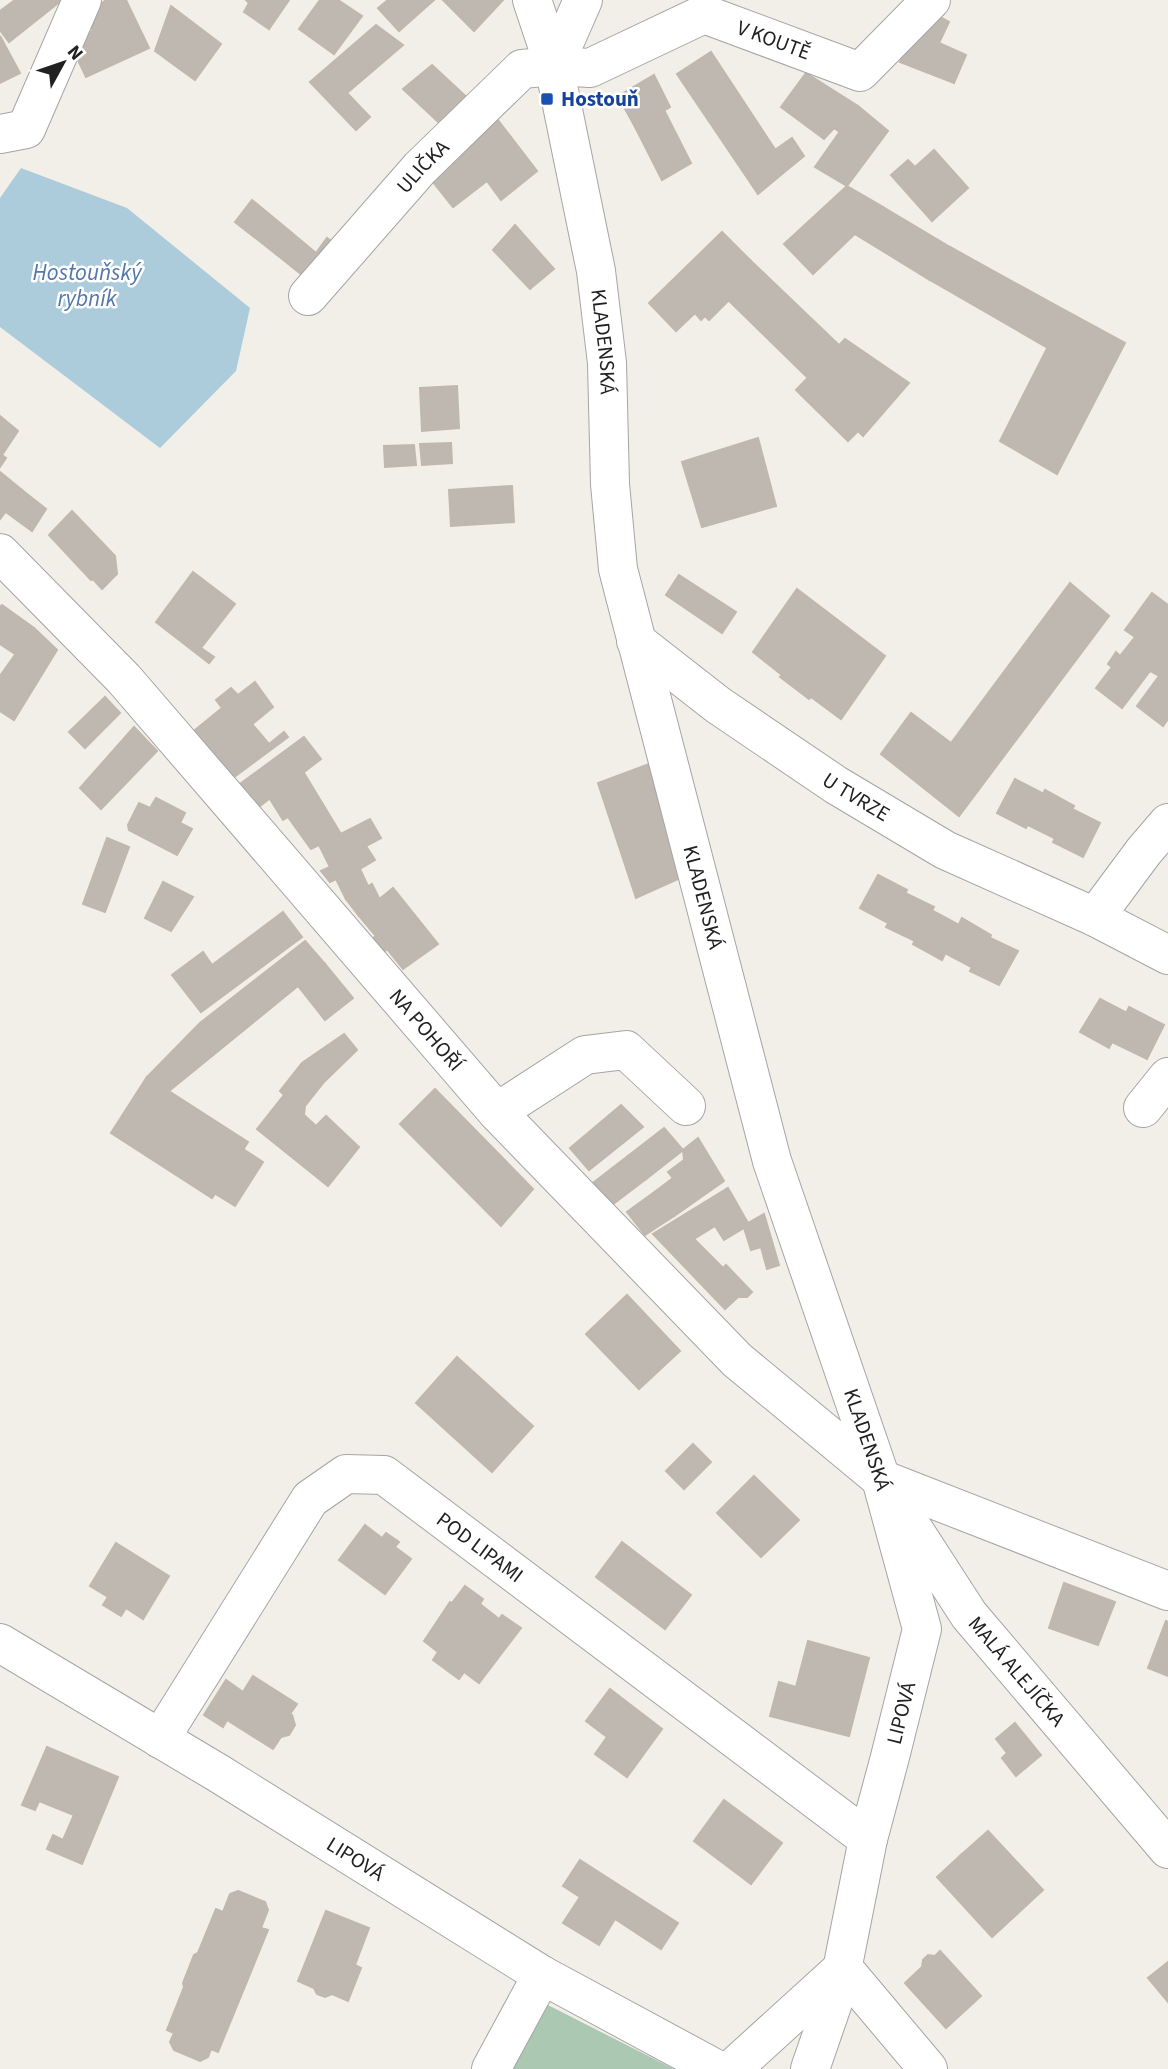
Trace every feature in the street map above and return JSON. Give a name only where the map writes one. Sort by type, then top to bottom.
[{"type":"street","points":[[0,135],[26,129],[82,0]]},
{"type":"street","name":"KLADENSKÁ","points":[[532,0],[554,66],[597,271],[607,363],[610,484],[618,569],[772,1161],[881,1479],[1168,1591]]},
{"type":"street","points":[[554,66],[583,0]]},
{"type":"street","name":"V KOUTĚ","points":[[554,66],[590,68],[704,15],[860,72],[872,63],[931,0]]},
{"type":"street","name":"ULIČKA","points":[[309,296],[420,168],[522,69],[554,66]]},
{"type":"street","name":"NA POHOŘÍ","points":[[0,553],[124,679],[497,1112],[737,1360],[881,1479]]},
{"type":"street","name":"U TVRZE","points":[[636,641],[718,705],[836,785],[945,850],[1095,917],[1168,955]]},
{"type":"street","points":[[1095,917],[1168,823]]},
{"type":"street","points":[[497,1112],[584,1055],[626,1050],[686,1106]]},
{"type":"street","points":[[1143,1108],[1168,1077]]},
{"type":"street","name":"POD LIPAMI","points":[[160,1739],[310,1499],[346,1474],[384,1475],[868,1839]]},
{"type":"street","name":"LIPOVÁ","points":[[810,2069],[839,1985],[868,1839],[891,1758],[922,1629],[881,1479]]},
{"type":"street","name":"MALÁ ALEJÍČKA","points":[[881,1479],[969,1615],[1168,1849]]},
{"type":"street","name":"LIPOVÁ","points":[[0,1643],[542,1975],[716,2069]]},
{"type":"street","points":[[732,2069],[843,1968],[928,2069]]},
{"type":"street","points":[[491,2069],[542,1975]]},
{"type":"green space","points":[[536,1999],[674,2069],[502,2069]]},
{"type":"water","name":"Hostouňský rybník","points":[[21,168],[127,208],[250,308],[236,371],[160,448],[0,327],[0,198]]},
{"type":"building","points":[[15,0],[62,0],[9,42],[0,30],[0,11]]},
{"type":"building","points":[[106,0],[126,0],[149,48],[86,77],[69,41],[93,31],[86,16]]},
{"type":"building","points":[[246,0],[289,0],[269,29],[244,12],[249,3]]},
{"type":"building","points":[[320,0],[338,0],[362,16],[334,54],[299,29]]},
{"type":"building","points":[[388,0],[434,0],[399,31],[378,8]]},
{"type":"building","points":[[443,0],[503,0],[474,31]]},
{"type":"building","points":[[171,6],[221,44],[195,80],[155,51]]},
{"type":"building","points":[[936,15],[949,22],[939,43],[966,55],[954,83],[900,62],[917,33]]},
{"type":"building","points":[[376,25],[403,45],[347,93],[370,117],[356,130],[310,82]]},
{"type":"building","points":[[0,36],[20,73],[0,83]]},
{"type":"building","points":[[711,52],[788,169],[758,194],[677,74]]},
{"type":"building","points":[[432,65],[474,104],[447,130],[403,89]]},
{"type":"building","points":[[806,73],[858,106],[840,132],[834,128],[824,139],[781,107]]},
{"type":"building","points":[[654,75],[670,107],[635,127],[618,96]]},
{"type":"building","points":[[858,106],[888,131],[847,186],[815,167]]},
{"type":"building","points":[[664,110],[691,163],[662,180],[635,127]]},
{"type":"building","points":[[494,115],[537,171],[501,200],[487,181],[453,207],[425,172]]},
{"type":"building","points":[[792,138],[804,156],[788,169],[775,150]]},
{"type":"building","points":[[934,150],[968,188],[932,221],[891,175],[908,160],[915,167]]},
{"type":"building","points":[[847,186],[883,207],[813,274],[784,244]]},
{"type":"building","points":[[252,200],[292,233],[276,254],[235,222]]},
{"type":"building","points":[[883,207],[950,247],[930,280],[855,234]]},
{"type":"building","points":[[515,225],[554,269],[530,289],[493,250]]},
{"type":"building","points":[[722,232],[750,260],[718,290],[729,300],[709,320],[705,316],[701,320],[695,313],[676,331],[649,303]]},
{"type":"building","points":[[292,233],[316,253],[327,238],[339,247],[311,282],[276,254]]},
{"type":"building","points":[[950,247],[1066,311],[1048,348],[930,280]]},
{"type":"building","points":[[750,260],[839,345],[808,378],[718,290]]},
{"type":"building","points":[[1066,311],[1125,343],[1057,474],[1000,441]]},
{"type":"building","points":[[845,339],[909,383],[863,436],[858,431],[848,441],[796,390]]},
{"type":"building","points":[[457,386],[459,428],[422,431],[420,388]]},
{"type":"building","points":[[0,416],[18,431],[2,455],[6,458],[0,467]]},
{"type":"building","points":[[758,438],[776,506],[702,527],[682,462]]},
{"type":"building","points":[[451,443],[452,463],[422,465],[420,444]]},
{"type":"building","points":[[414,445],[416,465],[385,467],[384,446]]},
{"type":"building","points":[[0,472],[22,490],[0,519]]},
{"type":"building","points":[[512,486],[514,522],[451,526],[449,490]]},
{"type":"building","points":[[22,490],[46,509],[32,531],[6,512]]},
{"type":"building","points":[[72,511],[115,556],[117,574],[102,589],[49,535]]},
{"type":"building","points":[[193,572],[235,604],[201,648],[214,657],[209,663],[156,622]]},
{"type":"building","points":[[679,575],[736,612],[722,633],[666,595]]},
{"type":"building","points":[[1070,583],[1109,616],[959,816],[881,754],[911,713],[951,743]]},
{"type":"building","points":[[797,589],[885,656],[841,719],[780,677],[782,675],[753,652]]},
{"type":"building","points":[[1152,593],[1168,605],[1168,719],[1163,726],[1137,706],[1159,676],[1150,671],[1122,708],[1096,688],[1112,667],[1108,664],[1116,652],[1120,656],[1135,637],[1125,630]]},
{"type":"building","points":[[2,605],[34,628],[15,654],[0,644]]},
{"type":"building","points":[[34,628],[57,650],[14,720],[0,711],[0,676]]},
{"type":"building","points":[[255,682],[273,707],[244,731],[249,737],[218,762],[194,731],[222,708],[216,700],[231,688],[238,695]]},
{"type":"building","points":[[105,697],[120,713],[85,748],[69,732]]},
{"type":"building","points":[[252,724],[269,744],[284,732],[288,737],[233,778],[219,762],[249,737],[244,731]]},
{"type":"building","points":[[134,727],[157,751],[101,809],[80,788]]},
{"type":"building","points":[[304,737],[321,759],[260,806],[240,784]]},
{"type":"building","points":[[649,764],[687,875],[636,898],[598,783]]},
{"type":"building","points":[[304,773],[341,834],[311,849],[288,817],[283,820],[270,799]]},
{"type":"building","points":[[1015,779],[1044,794],[1026,828],[997,813]]},
{"type":"building","points":[[1045,790],[1074,806],[1056,839],[1028,825]]},
{"type":"building","points":[[156,798],[185,813],[180,823],[192,829],[177,855],[129,830],[128,825],[139,803],[150,808]]},
{"type":"building","points":[[1072,809],[1100,823],[1083,857],[1053,842]]},
{"type":"building","points":[[370,819],[381,838],[366,846],[375,860],[360,869],[368,886],[346,899],[336,879],[330,882],[321,871],[330,867],[319,845]]},
{"type":"building","points":[[107,838],[129,847],[105,912],[83,904]]},
{"type":"building","points":[[878,875],[907,890],[888,923],[860,908]]},
{"type":"building","points":[[163,882],[193,897],[171,931],[145,918]]},
{"type":"building","points":[[372,884],[379,898],[359,916],[346,899]]},
{"type":"building","points":[[393,888],[438,944],[403,969],[387,949],[384,952],[373,938],[376,936],[359,916]]},
{"type":"building","points":[[905,893],[934,907],[915,941],[886,927]]},
{"type":"building","points":[[931,910],[959,925],[942,960],[913,944]]},
{"type":"building","points":[[283,912],[302,937],[201,1012],[172,975],[203,952],[212,965]]},
{"type":"building","points":[[962,918],[991,935],[973,968],[945,953]]},
{"type":"building","points":[[988,937],[1018,951],[999,985],[970,971]]},
{"type":"building","points":[[305,941],[325,964],[169,1091],[147,1077],[200,1023]]},
{"type":"building","points":[[325,964],[353,998],[325,1020],[298,986]]},
{"type":"building","points":[[1100,999],[1127,1013],[1109,1048],[1080,1032]]},
{"type":"building","points":[[1129,1007],[1164,1025],[1147,1059],[1112,1042]]},
{"type":"building","points":[[344,1034],[357,1050],[324,1082],[305,1106],[304,1115],[316,1126],[326,1116],[359,1147],[328,1186],[257,1129],[284,1095],[280,1091],[302,1063]]},
{"type":"building","points":[[147,1077],[248,1142],[212,1198],[111,1133]]},
{"type":"building","points":[[435,1089],[533,1189],[501,1226],[400,1124]]},
{"type":"building","points":[[621,1105],[643,1127],[589,1170],[570,1148]]},
{"type":"building","points":[[664,1128],[683,1150],[646,1179],[628,1156]]},
{"type":"building","points":[[698,1138],[724,1181],[674,1216],[656,1191],[673,1178],[668,1172],[684,1160],[683,1150]]},
{"type":"building","points":[[243,1149],[263,1162],[235,1206],[214,1193]]},
{"type":"building","points":[[628,1156],[646,1179],[612,1205],[593,1183]]},
{"type":"building","points":[[728,1188],[748,1223],[764,1214],[779,1265],[767,1269],[761,1247],[751,1250],[744,1228],[724,1240],[715,1226],[694,1239],[723,1268],[726,1265],[752,1292],[747,1297],[738,1297],[725,1309],[653,1234]]},
{"type":"building","points":[[656,1191],[674,1216],[645,1235],[627,1212]]},
{"type":"building","points":[[627,1295],[680,1351],[639,1389],[586,1334]]},
{"type":"building","points":[[457,1357],[533,1426],[492,1472],[416,1403]]},
{"type":"building","points":[[693,1444],[711,1462],[684,1489],[666,1471]]},
{"type":"building","points":[[754,1476],[799,1520],[761,1557],[717,1513]]},
{"type":"building","points":[[365,1525],[382,1538],[386,1533],[399,1542],[395,1547],[411,1559],[385,1594],[339,1560]]},
{"type":"building","points":[[622,1542],[691,1595],[665,1629],[596,1577]]},
{"type":"building","points":[[116,1543],[169,1576],[143,1619],[126,1608],[121,1616],[103,1605],[108,1597],[90,1586]]},
{"type":"building","points":[[1064,1583],[1115,1602],[1098,1645],[1049,1628]]},
{"type":"building","points":[[465,1586],[483,1599],[480,1604],[499,1619],[502,1615],[521,1628],[479,1683],[464,1672],[459,1679],[433,1660],[438,1652],[424,1641],[450,1602],[452,1603]]},
{"type":"building","points":[[1166,1621],[1168,1622],[1168,1676],[1148,1668]]},
{"type":"building","points":[[808,1641],[869,1658],[849,1736],[770,1716],[779,1682],[796,1687]]},
{"type":"building","points":[[253,1676],[297,1704],[290,1714],[295,1725],[289,1735],[281,1737],[273,1749],[227,1720],[223,1727],[204,1715],[226,1680],[243,1692]]},
{"type":"building","points":[[610,1689],[662,1729],[627,1777],[595,1754],[607,1737],[586,1721]]},
{"type":"building","points":[[1015,1723],[1041,1755],[1016,1776],[1002,1758],[1007,1753],[996,1739]]},
{"type":"building","points":[[47,1747],[118,1777],[82,1864],[47,1849],[53,1835],[63,1840],[74,1815],[39,1801],[35,1810],[22,1805]]},
{"type":"building","points":[[724,1800],[782,1843],[751,1884],[694,1841]]},
{"type":"building","points":[[988,1831],[1043,1890],[1017,1914],[962,1854]]},
{"type":"building","points":[[962,1854],[1017,1914],[992,1937],[937,1877]]},
{"type":"building","points":[[580,1860],[678,1923],[661,1949],[615,1919],[599,1945],[563,1923],[580,1897],[563,1886]]},
{"type":"building","points":[[238,1891],[265,1902],[268,1910],[261,1928],[268,1930],[218,2052],[211,2049],[208,2057],[200,2061],[174,2050],[170,2042],[174,2033],[167,2030],[194,1955],[198,1953],[216,1909],[223,1912],[230,1894]]},
{"type":"building","points":[[326,1911],[369,1928],[355,1965],[361,1968],[348,2001],[332,1994],[325,1997],[317,1994],[314,1988],[298,1981]]},
{"type":"building","points":[[940,1951],[981,1996],[946,2028],[905,1983],[922,1967],[923,1960],[928,1955],[935,1956]]},
{"type":"building","points":[[1168,1962],[1168,2002],[1148,1978]]},
{"type":"place","name":"Hostouň","points":[[547,99]]}]
